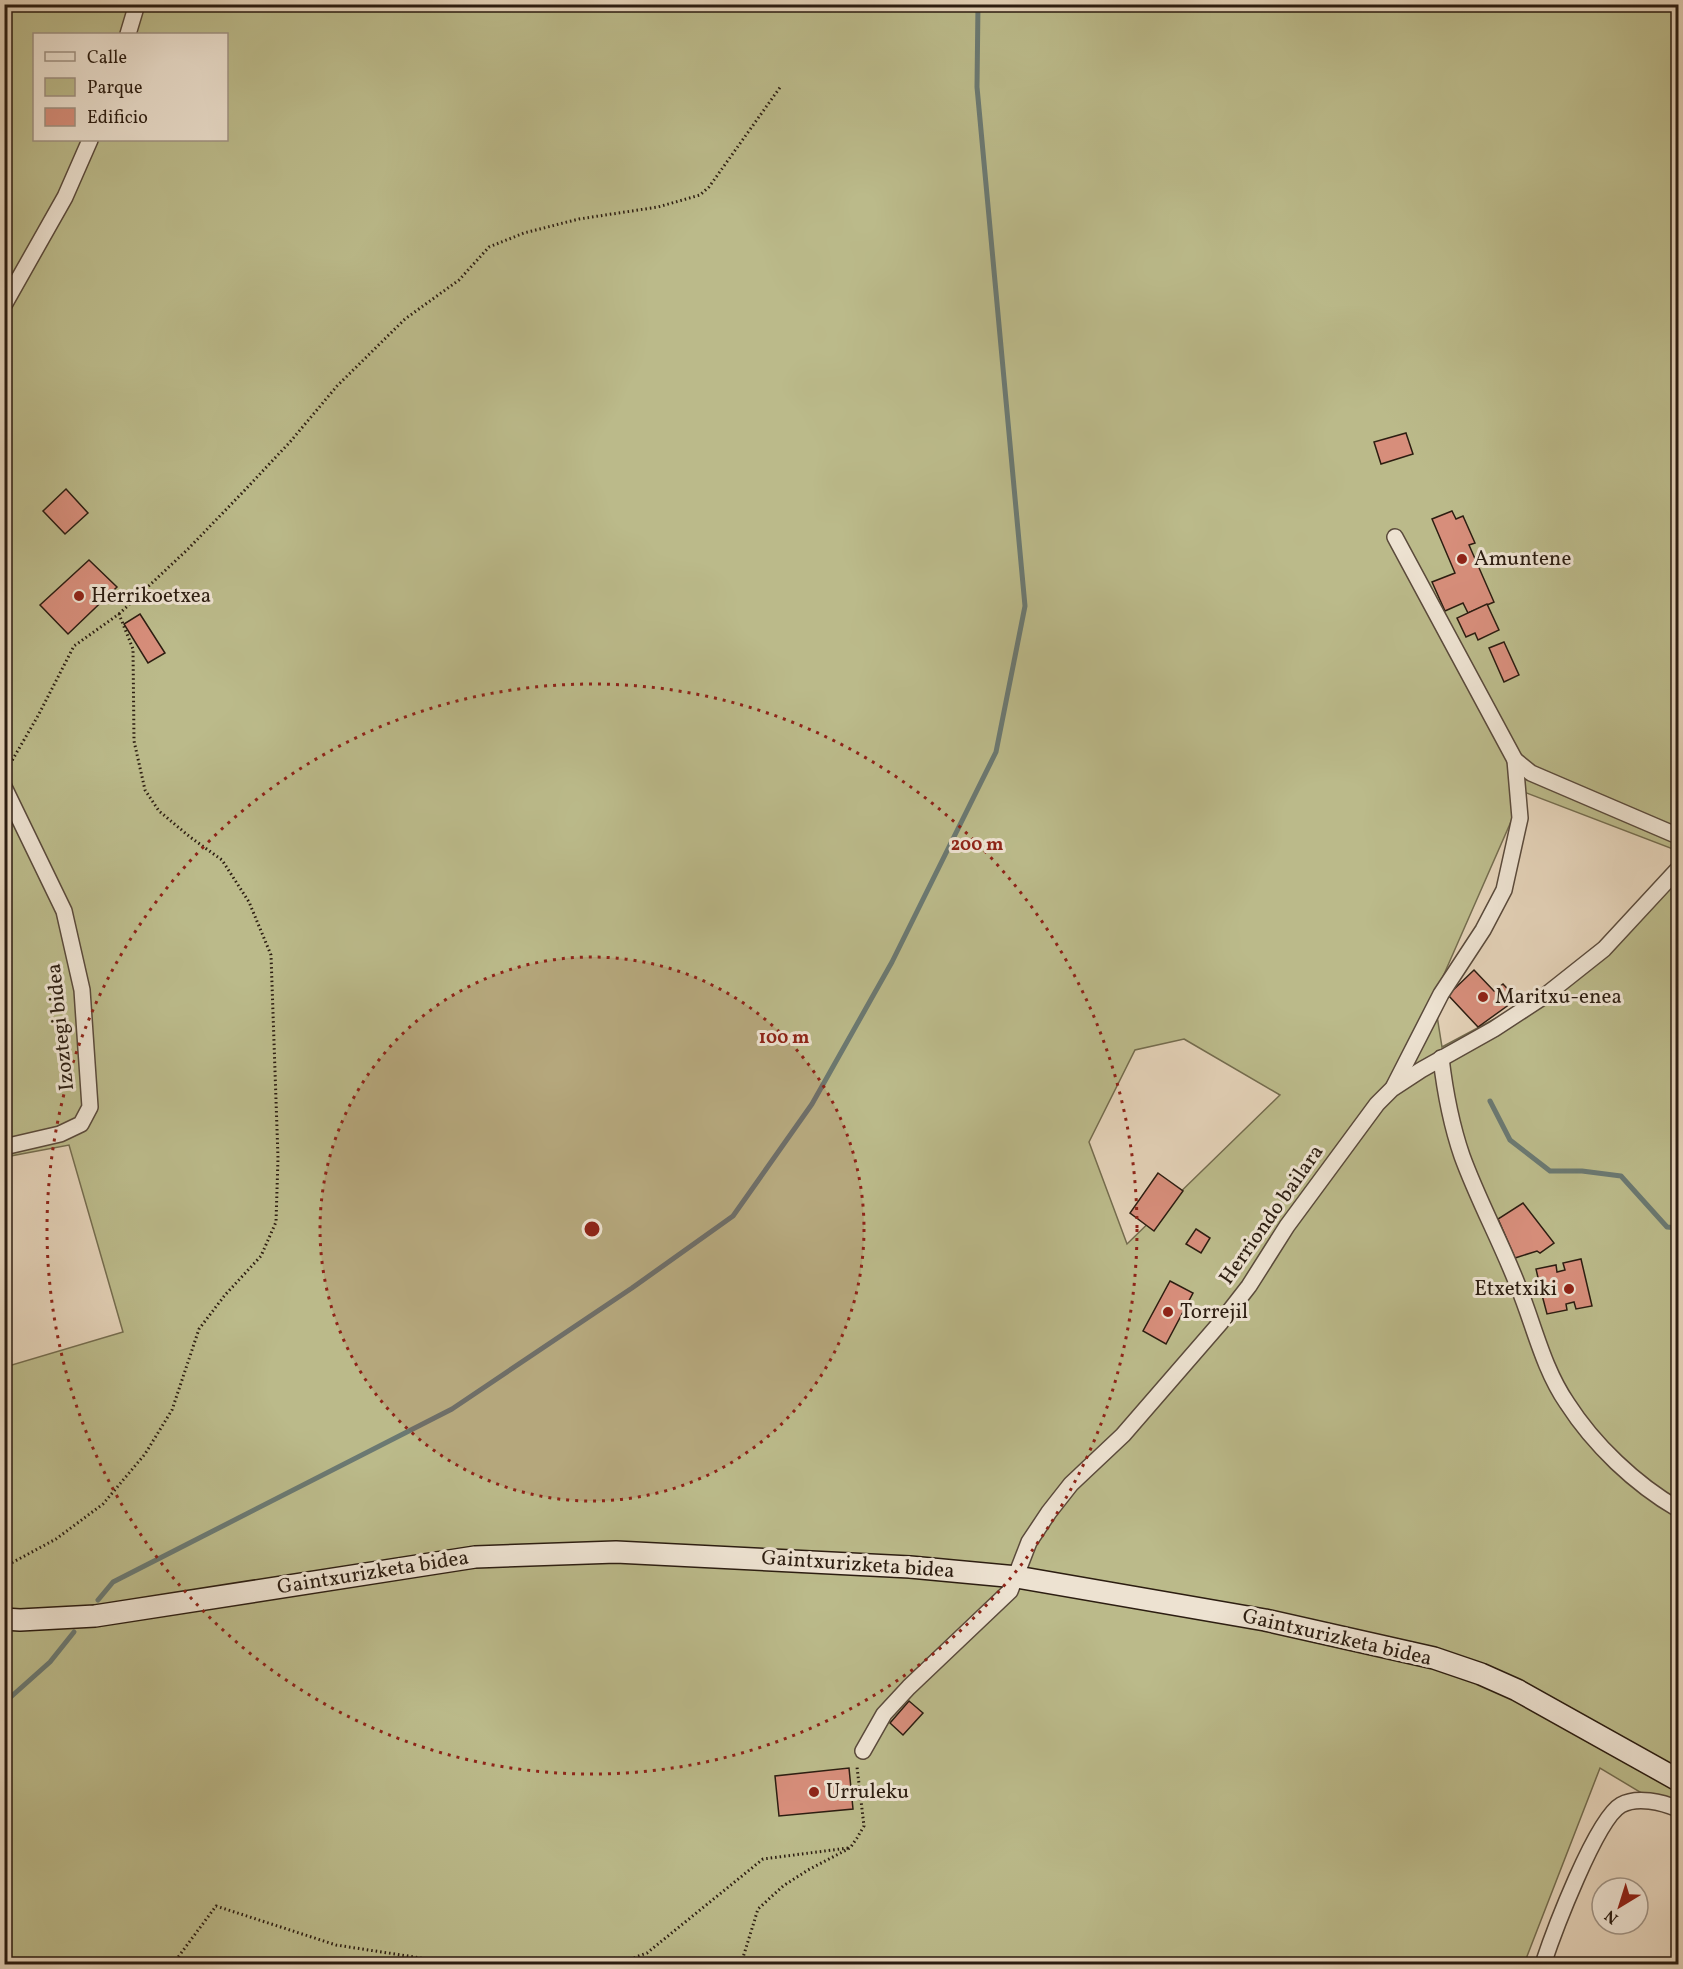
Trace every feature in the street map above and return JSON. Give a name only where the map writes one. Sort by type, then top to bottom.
[{"type":"main road","name":"Gaintxurizketa bidea","points":[[4,1619],[95,1616],[475,1557],[616,1552],[865,1564],[1017,1577],[1265,1620],[1434,1658],[1481,1674],[1517,1690],[1678,1780]]},
{"type":"street","points":[[128,33],[137,4]]},
{"type":"street","points":[[4,304],[65,197],[90,141]]},
{"type":"street","points":[[1395,537],[1515,760],[1531,773],[1678,836]]},
{"type":"street","points":[[1392,1089],[1442,994],[1483,930],[1504,890],[1520,818],[1515,760]]},
{"type":"street","name":"Izoztegi bidea","points":[[4,787],[64,910],[82,990],[90,1107],[81,1124],[60,1134],[4,1146]]},
{"type":"street","name":"Herriondo bailara","points":[[863,1751],[884,1714],[902,1694],[1010,1591],[1029,1542],[1049,1512],[1071,1484],[1124,1435],[1221,1322],[1249,1286],[1293,1217],[1377,1104],[1392,1089],[1441,1058],[1494,1029],[1546,995],[1604,949],[1678,869]]},
{"type":"street","points":[[1441,1058],[1445,1092],[1462,1157],[1508,1259],[1552,1377],[1572,1410],[1613,1459],[1678,1509]]},
{"type":"street","points":[[1543,1965],[1591,1846],[1609,1816],[1621,1805],[1640,1799],[1678,1809]]},
{"type":"path","points":[[4,773],[39,714],[74,646],[118,614],[189,549],[290,442],[337,386],[405,319],[459,280],[489,247],[524,233],[579,219],[658,207],[700,195],[709,187],[780,86]]},
{"type":"path","points":[[4,1567],[56,1539],[103,1504],[145,1454],[172,1410],[199,1329],[225,1295],[261,1256],[276,1222],[278,1158],[271,954],[249,902],[222,860],[159,811],[145,790],[134,741],[133,650],[118,614]]},
{"type":"path","points":[[741,1965],[758,1909],[783,1886],[850,1848],[864,1826],[857,1766],[863,1751]]},
{"type":"path","points":[[617,1965],[647,1953],[763,1859],[850,1848]]},
{"type":"path","points":[[173,1965],[216,1906],[336,1945],[460,1965]]},
{"type":"green space","points":[[4,5],[1678,5],[1678,851],[1524,792],[1434,997],[1442,1047],[1569,979],[1678,861],[1678,1815],[1600,1768],[1524,1964],[5,1964],[5,1367],[123,1332],[69,1145],[5,1157]],"holes":[[[1184,1039],[1280,1095],[1127,1244],[1089,1142],[1135,1050]]]},
{"type":"building","points":[[1406,433],[1413,454],[1381,464],[1374,442]]},
{"type":"building","points":[[66,489],[88,513],[65,534],[43,511]]},
{"type":"building","name":"Amuntene","points":[[1452,511],[1456,519],[1463,516],[1475,543],[1469,545],[1494,602],[1468,613],[1463,603],[1445,611],[1432,582],[1455,573],[1432,519]]},
{"type":"building","name":"Herrikoetxea","points":[[89,560],[117,587],[68,634],[40,605]]},
{"type":"building","points":[[1487,604],[1499,630],[1478,640],[1475,633],[1466,637],[1457,618]]},
{"type":"building","points":[[4,611],[10,614],[4,626]]},
{"type":"building","points":[[140,614],[165,653],[148,663],[124,624]]},
{"type":"building","points":[[1504,642],[1519,675],[1504,682],[1489,648]]},
{"type":"building","name":"Maritxu-enea","points":[[1474,970],[1494,991],[1503,984],[1517,999],[1478,1027],[1448,995]]},
{"type":"building","points":[[1158,1173],[1183,1191],[1154,1231],[1130,1213]]},
{"type":"building","points":[[1523,1203],[1554,1243],[1540,1253],[1537,1251],[1515,1258],[1498,1219]]},
{"type":"building","points":[[1196,1229],[1210,1238],[1201,1253],[1186,1244]]},
{"type":"building","name":"Etxetxiki","points":[[1581,1259],[1592,1306],[1576,1309],[1574,1302],[1566,1304],[1567,1310],[1547,1314],[1542,1295],[1550,1293],[1548,1284],[1540,1286],[1536,1269],[1556,1265],[1557,1272],[1565,1270],[1563,1263]]},
{"type":"building","name":"Torrejil","points":[[1170,1281],[1193,1293],[1166,1344],[1143,1331]]},
{"type":"building","points":[[909,1701],[923,1713],[903,1735],[890,1723]]},
{"type":"building","name":"Urruleku","points":[[849,1768],[853,1809],[779,1816],[775,1776]]},
{"type":"waterway","points":[[98,1600],[113,1582],[452,1409],[632,1288],[733,1216],[812,1104],[892,962],[996,752],[1025,606],[977,87],[978,4]]},
{"type":"waterway","points":[[1490,1101],[1510,1140],[1550,1171],[1582,1171],[1621,1176],[1667,1227],[1678,1228]]},
{"type":"waterway","points":[[4,1703],[50,1662],[74,1632]]},
{"type":"place","name":"Amuntene","points":[[1462,559]]},
{"type":"place","name":"Herrikoetxea","points":[[79,596]]},
{"type":"place","name":"Maritxu-enea","points":[[1483,997]]},
{"type":"place","name":"Etxetxiki","points":[[1569,1289]]},
{"type":"place","name":"Torrejil","points":[[1168,1312]]},
{"type":"place","name":"Urruleku","points":[[814,1792]]}]
